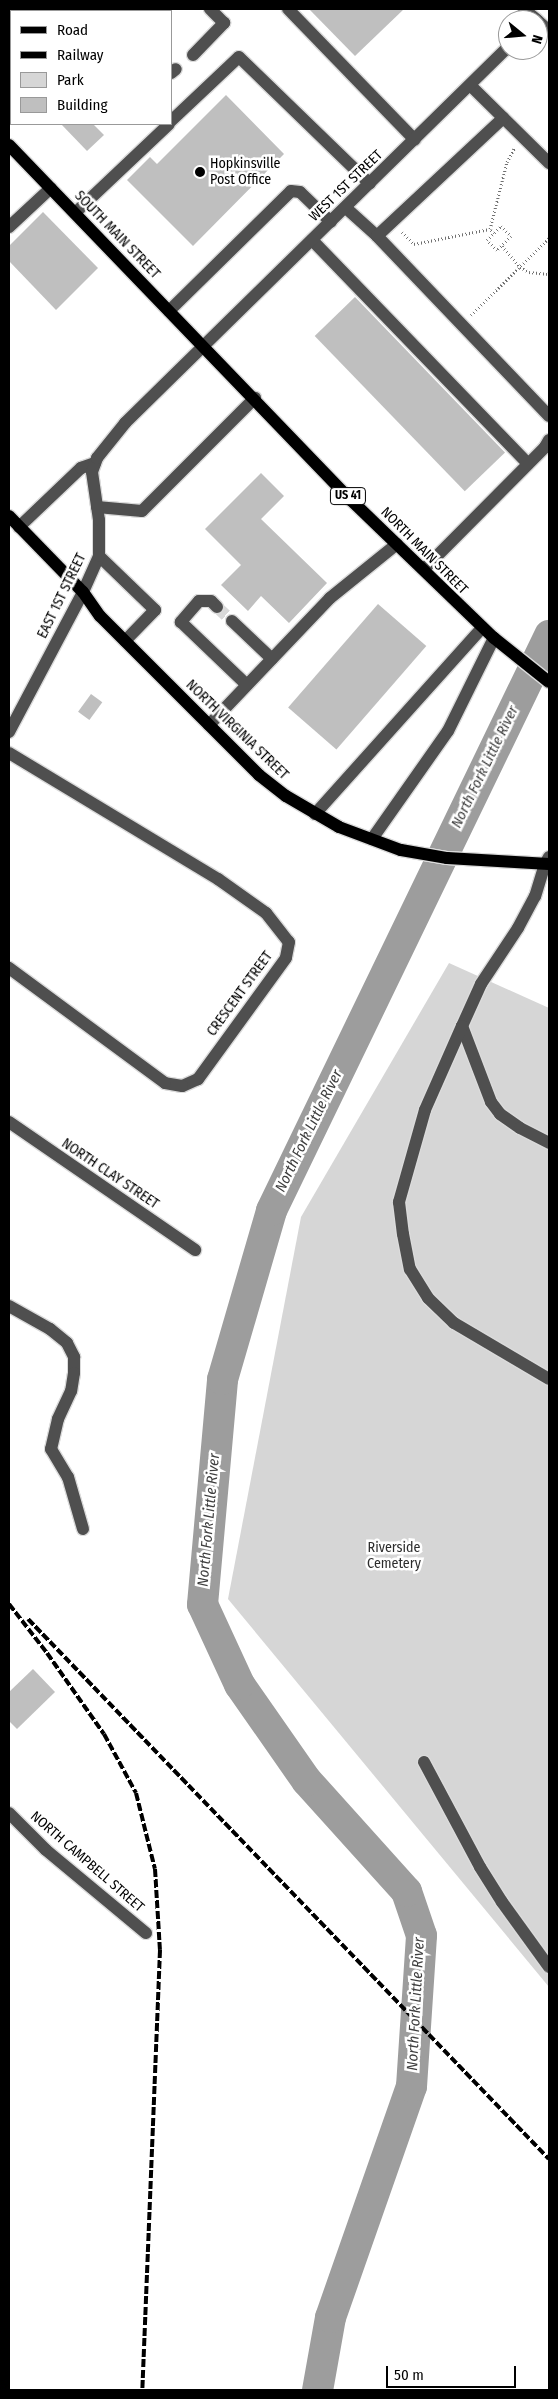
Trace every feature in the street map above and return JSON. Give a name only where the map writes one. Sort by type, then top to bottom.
[{"type":"main road","name":"SOUTH MAIN STREET","points":[[9,145],[203,346]]},
{"type":"main road","name":"NORTH MAIN STREET","points":[[203,346],[397,544],[424,569],[449,597],[496,640],[549,682]]},
{"type":"main road","name":"NORTH VIRGINIA STREET","points":[[9,516],[83,592],[100,616],[259,776],[315,814],[339,827],[401,850],[447,858],[518,864],[548,862]]},
{"type":"street","points":[[193,55],[224,23],[210,9]]},
{"type":"street","points":[[288,9],[415,140]]},
{"type":"street","points":[[172,121],[239,57],[370,184]]},
{"type":"street","name":"WEST 1ST STREET","points":[[203,346],[498,58]]},
{"type":"street","points":[[471,86],[549,163]]},
{"type":"street","points":[[381,240],[503,118]]},
{"type":"street","points":[[75,213],[168,125]]},
{"type":"street","points":[[9,227],[51,188]]},
{"type":"street","points":[[170,311],[291,191],[300,192],[331,222]]},
{"type":"street","points":[[346,208],[381,240],[549,416]]},
{"type":"street","points":[[312,240],[528,464]]},
{"type":"street","points":[[19,526],[81,468],[95,463],[125,423],[203,346]]},
{"type":"street","points":[[97,506],[142,511],[254,398]]},
{"type":"street","points":[[424,569],[528,464],[549,440]]},
{"type":"street","name":"EAST 1ST STREET","points":[[9,732],[83,592],[99,556],[101,545],[92,472],[95,463]]},
{"type":"street","points":[[209,725],[330,598],[397,544]]},
{"type":"street","points":[[99,556],[155,610],[125,641]]},
{"type":"street","points":[[217,607],[211,601],[199,600],[181,622],[247,685]]},
{"type":"street","points":[[232,621],[272,659]]},
{"type":"street","points":[[315,814],[482,628]]},
{"type":"street","points":[[372,839],[448,731],[496,640]]},
{"type":"street","name":"CRESCENT STREET","points":[[9,753],[218,879],[266,913],[289,942],[286,958],[198,1079],[182,1086],[165,1083],[9,968]]},
{"type":"street","points":[[548,862],[535,896],[518,928],[481,984],[425,1110],[399,1202],[410,1269],[428,1298],[454,1323],[549,1378]]},
{"type":"street","points":[[462,1026],[491,1102],[500,1114],[520,1128],[549,1143]]},
{"type":"street","name":"NORTH CLAY STREET","points":[[9,1122],[195,1250]]},
{"type":"street","points":[[9,1306],[50,1329],[67,1342],[74,1357],[71,1391],[58,1419],[51,1449],[68,1477],[83,1529]]},
{"type":"street","points":[[424,1762],[480,1867],[502,1902],[549,1967]]},
{"type":"street","name":"NORTH CAMPBELL STREET","points":[[9,1814],[46,1850],[146,1933]]},
{"type":"path","points":[[490,229],[507,162],[521,136]]},
{"type":"path","points":[[501,226],[511,236],[497,250],[487,240],[494,233],[501,226]]},
{"type":"path","points":[[381,240],[400,231],[414,244],[490,229]]},
{"type":"path","points":[[490,229],[494,233]]},
{"type":"path","points":[[462,324],[549,238]]},
{"type":"path","points":[[502,246],[520,266],[529,272],[549,274]]},
{"type":"green space","name":"Riverside Cemetery","points":[[449,963],[549,1008],[549,1987],[228,1599],[301,1217]]},
{"type":"building","points":[[309,9],[404,9],[355,56]]},
{"type":"building","name":"Hopkinsville Post Office","points":[[226,95],[284,154],[193,246],[127,180],[150,157],[157,164]]},
{"type":"building","points":[[62,125],[94,125],[104,135],[87,151]]},
{"type":"building","points":[[43,212],[98,268],[56,310],[9,261],[9,246]]},
{"type":"building","points":[[355,297],[505,452],[465,491],[315,336]]},
{"type":"building","points":[[261,473],[284,496],[261,519],[327,583],[289,623],[261,596],[248,611],[221,585],[241,565],[205,529]]},
{"type":"building","points":[[378,604],[426,646],[336,749],[288,707]]},
{"type":"building","points":[[91,694],[102,702],[89,720],[78,712]]},
{"type":"building","points":[[33,1669],[55,1692],[17,1729],[9,1721],[9,1692]]},
{"type":"waterway","name":"North Fork Little River","points":[[317,2390],[330,2317],[411,2086],[421,1935],[406,1891],[306,1780],[239,1684],[202,1604],[222,1379],[271,1210],[549,635]]},
{"type":"tunnel","points":[[217,607],[232,621]]},
{"type":"railway","points":[[9,1604],[47,1653],[104,1734],[136,1793],[155,1869],[160,1950],[142,2390]]},
{"type":"railway","points":[[28,1619],[549,2159]]},
{"type":"place","name":"Hopkinsville Post Office","points":[[200,172]]}]
